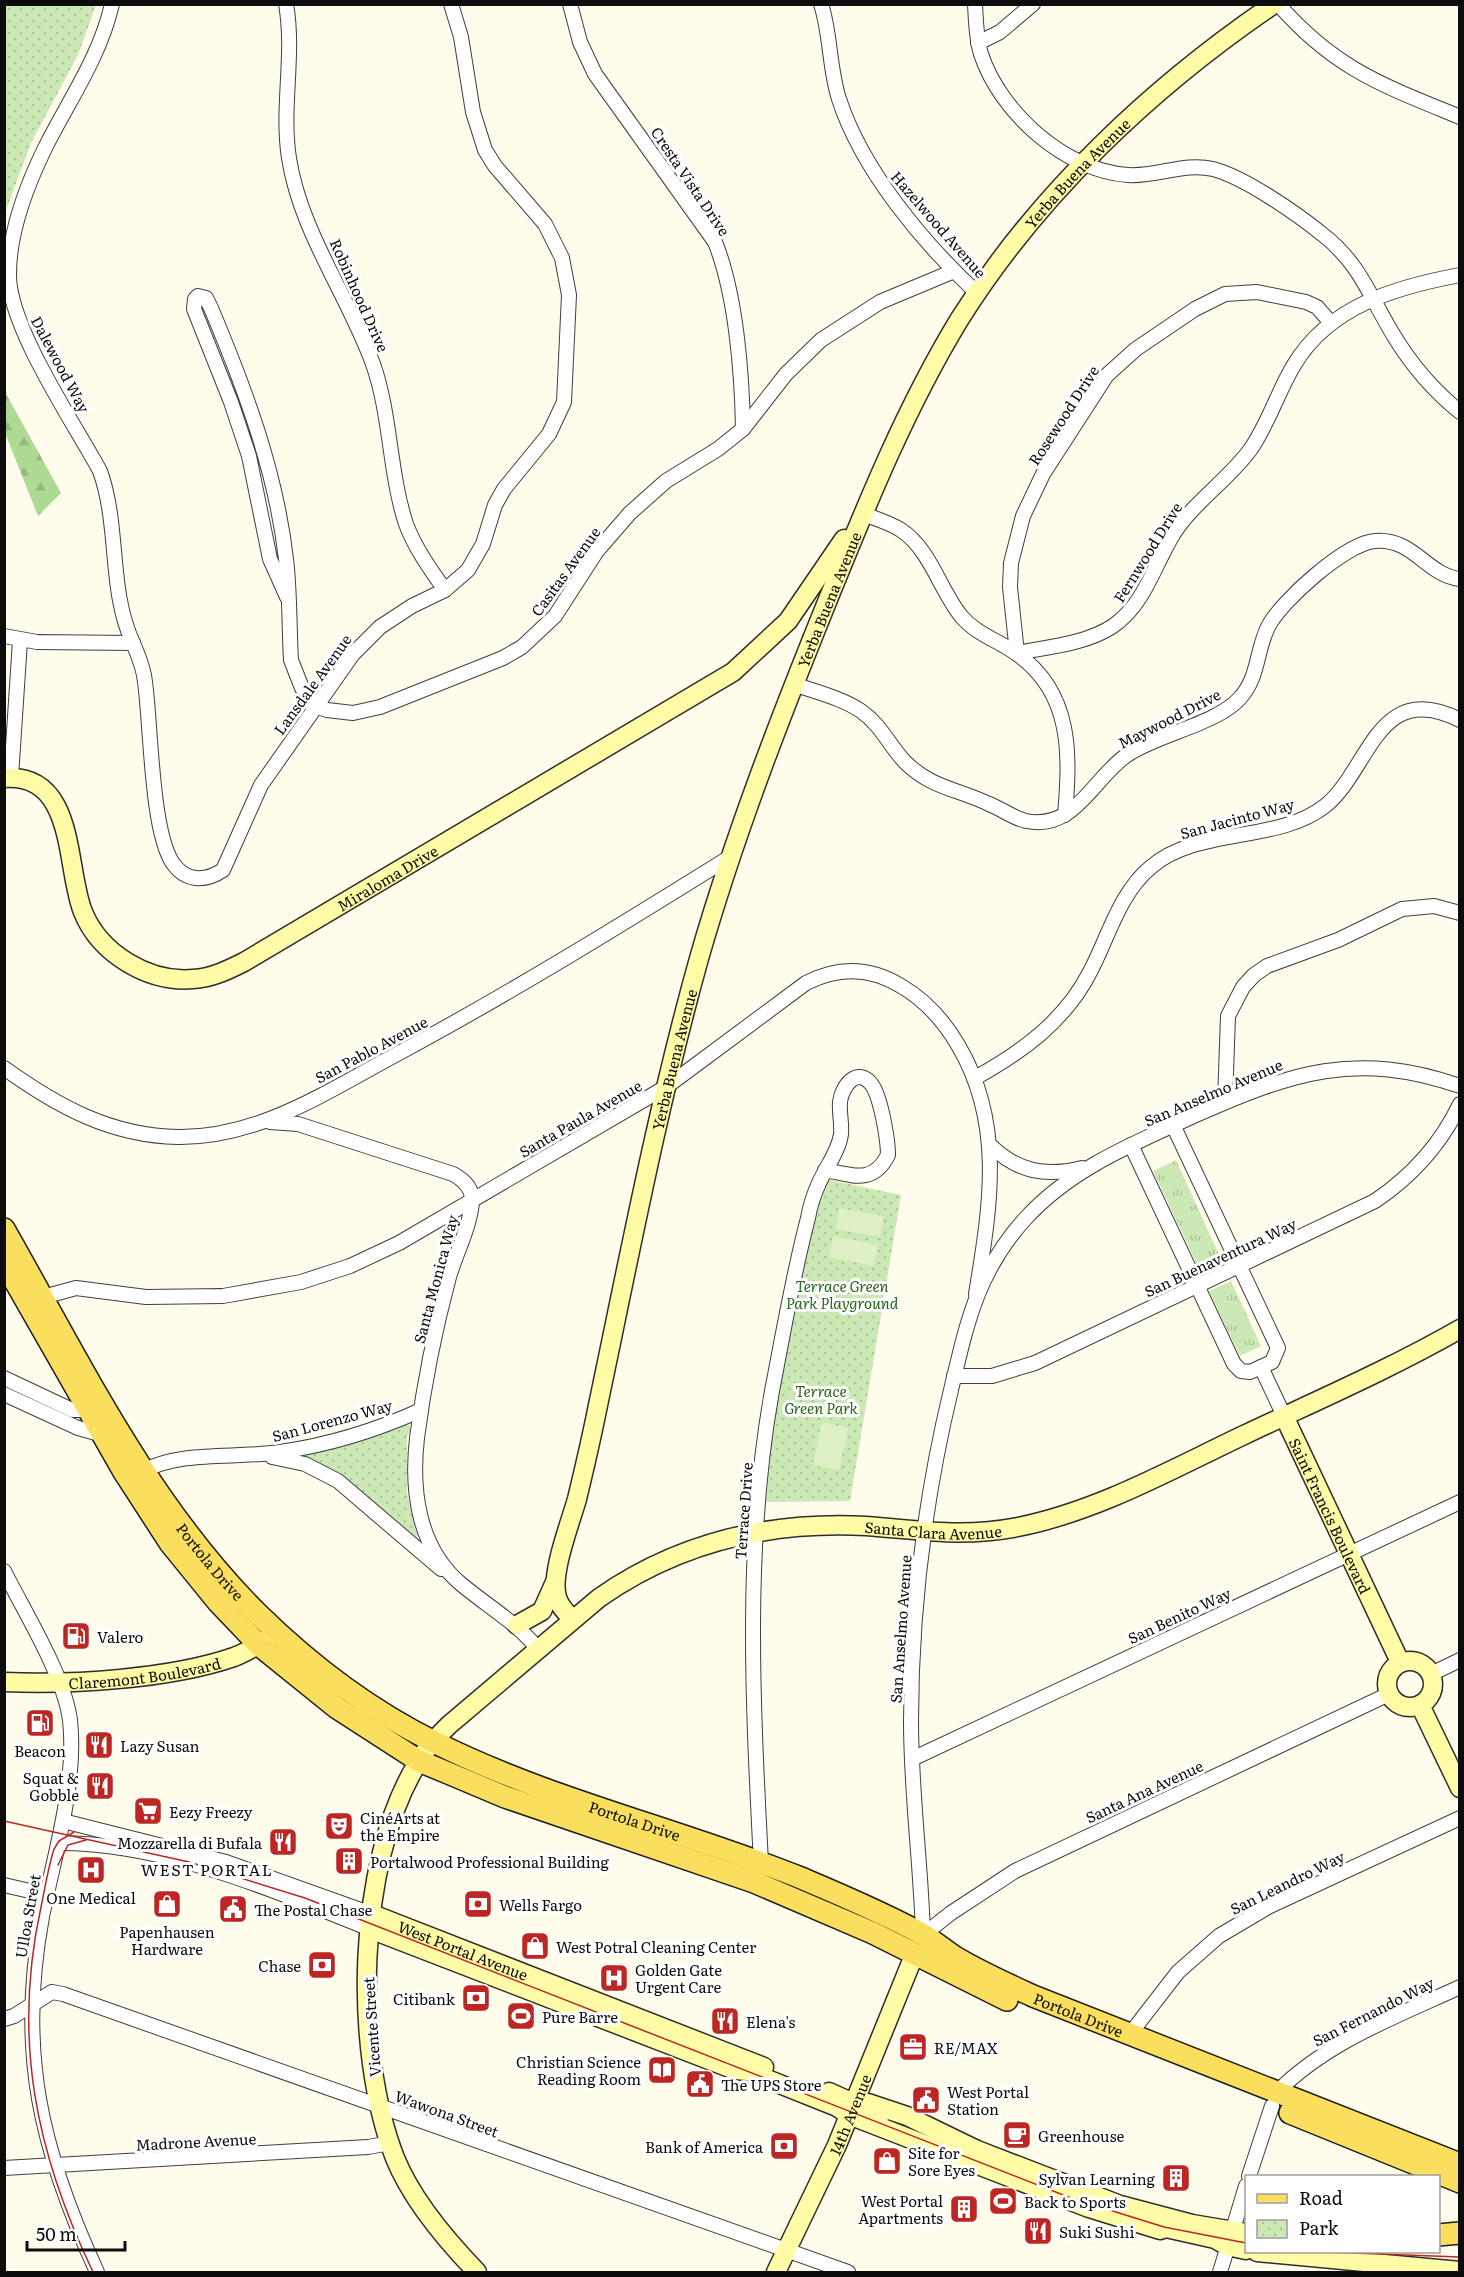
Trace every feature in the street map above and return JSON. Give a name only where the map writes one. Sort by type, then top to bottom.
[{"type":"main road","name":"Portola Drive","points":[[4,1229],[143,1471],[203,1553],[278,1632],[350,1691],[433,1742],[513,1776],[761,1863],[840,1895],[1030,2010],[1460,2164]]},
{"type":"main road","name":"Portola Drive","points":[[4,1262],[103,1435],[170,1543],[205,1587],[259,1645],[337,1708],[418,1761],[505,1797],[754,1882],[954,1956],[1007,1984],[1130,2034],[1460,2182]]},
{"type":"main road","points":[[1440,2236],[1460,2233]]},
{"type":"street","name":"Dalewood Way","points":[[112,4],[91,66],[45,149],[33,176],[16,230],[9,275],[11,296],[26,337],[100,471],[108,493],[114,529],[120,605],[133,643]]},
{"type":"street","name":"Robinhood Drive","points":[[286,4],[289,35],[286,137],[295,184],[312,230],[373,365],[386,413],[406,522],[426,563],[445,590]]},
{"type":"street","name":"Lansdale Avenue","points":[[133,643],[145,679],[156,792],[166,849],[180,872],[190,878],[214,876],[223,870],[261,785],[353,654],[380,627],[412,606],[458,581],[477,557],[495,505],[504,489],[539,448],[557,419],[567,385],[569,295],[562,258],[555,241],[534,209],[495,166],[478,133],[461,37],[451,4]]},
{"type":"street","name":"Cresta Vista Drive","points":[[570,4],[580,42],[596,75],[715,242],[727,286],[741,380],[743,429]]},
{"type":"street","name":"Hazelwood Avenue","points":[[821,4],[836,87],[857,143],[883,187],[954,271],[978,294]]},
{"type":"street","points":[[975,4],[978,43],[997,88],[1010,106],[1041,137],[1084,163],[1125,175],[1142,176],[1192,167],[1212,169],[1230,175],[1335,244],[1356,267],[1407,356],[1437,391],[1460,411]]},
{"type":"street","points":[[978,43],[1000,32],[1034,4]]},
{"type":"street","points":[[1276,4],[1308,37],[1346,67],[1393,90],[1460,117]]},
{"type":"street","name":"Yerba Buena Avenue","points":[[517,1625],[542,1611],[555,1582],[589,1451],[666,1087],[702,949],[730,857],[762,763],[864,514],[915,399],[958,321],[1020,237],[1084,163],[1124,123],[1170,83],[1276,4]]},
{"type":"street","name":"Casitas Avenue","points":[[315,706],[353,713],[380,707],[503,658],[522,647],[555,616],[597,551],[630,513],[666,482],[718,449],[743,429],[803,355],[840,326],[880,302],[954,271]]},
{"type":"street","name":"Fernwood Drive","points":[[1017,653],[1095,636],[1125,618],[1146,588],[1175,531],[1201,499],[1248,453],[1271,416],[1294,364],[1318,334],[1345,312],[1374,298],[1460,275]]},
{"type":"street","name":"Rosewood Drive","points":[[1017,653],[1010,588],[1011,563],[1023,516],[1043,474],[1107,375],[1136,349],[1185,315],[1210,299],[1225,294],[1257,292],[1306,302],[1317,307],[1331,323]]},
{"type":"street","points":[[287,597],[286,557],[265,452],[247,397],[211,308],[206,298],[198,296],[193,303],[194,309],[228,393],[249,456],[270,559],[287,597],[291,612],[291,660],[302,688],[315,706]]},
{"type":"street","points":[[864,514],[902,531],[914,541],[961,616],[986,638],[1017,653],[1043,679],[1063,721],[1069,747],[1065,815]]},
{"type":"street","name":"Yerba Buena Avenue","points":[[815,584],[864,514]]},
{"type":"street","name":"Maywood Drive","points":[[794,684],[859,709],[884,732],[904,761],[934,784],[988,803],[1026,821],[1040,822],[1065,815],[1084,800],[1100,777],[1128,754],[1226,709],[1239,700],[1255,674],[1262,641],[1269,626],[1284,606],[1346,551],[1374,541],[1395,543],[1415,552],[1440,572],[1460,579]]},
{"type":"street","points":[[815,584],[828,600]]},
{"type":"street","name":"Miraloma Drive","points":[[8,777],[26,780],[40,787],[52,798],[60,812],[77,896],[93,932],[107,947],[131,964],[156,975],[175,979],[212,976],[244,962],[712,686],[771,639],[815,584]]},
{"type":"street","points":[[4,636],[20,640],[133,643]]},
{"type":"street","points":[[8,777],[20,640]]},
{"type":"street","name":"San Jacinto Way","points":[[975,1078],[1019,1052],[1067,1008],[1089,974],[1129,892],[1151,866],[1181,849],[1293,821],[1323,807],[1348,781],[1377,732],[1398,716],[1426,710],[1442,712],[1460,720]]},
{"type":"street","name":"San Pablo Avenue","points":[[4,1068],[68,1111],[112,1128],[178,1137],[200,1136],[266,1122],[534,978],[730,857]]},
{"type":"street","points":[[1225,1102],[1228,1016],[1243,987],[1254,975],[1281,959],[1338,940],[1402,909],[1434,906],[1460,913]]},
{"type":"street","name":"Santa Paula Avenue","points":[[43,1297],[76,1288],[146,1297],[223,1296],[301,1282],[374,1256],[666,1087],[806,982],[822,975],[857,970],[888,978],[926,1004],[954,1039],[975,1078],[983,1101],[991,1146],[992,1177]]},
{"type":"street","name":"San Anselmo Avenue","points":[[976,1294],[995,1257],[1027,1216],[1066,1182],[1131,1144],[1225,1102],[1297,1075],[1348,1067],[1394,1069],[1460,1086]]},
{"type":"street","name":"Terrace Drive","points":[[761,1863],[754,1708],[757,1531],[772,1393],[807,1220],[825,1170],[841,1134],[840,1106],[844,1085],[852,1078],[871,1083],[876,1094],[888,1145],[888,1155],[876,1172],[867,1176],[825,1170]]},
{"type":"street","name":"San Buenaventura Way","points":[[954,1376],[992,1376],[1013,1371],[1356,1211],[1394,1188],[1425,1160],[1460,1104]]},
{"type":"street","name":"Santa Monica Way","points":[[266,1122],[298,1124],[453,1174],[466,1184],[472,1200],[441,1308],[421,1410],[415,1465],[418,1509],[433,1550],[459,1582]]},
{"type":"street","points":[[1131,1144],[1237,1368],[1245,1373],[1261,1367],[1276,1358],[1278,1348],[1173,1125]]},
{"type":"street","name":"San Anselmo Avenue","points":[[991,1146],[1015,1166],[1030,1171],[1049,1173],[1090,1166]]},
{"type":"street","name":"San Anselmo Avenue","points":[[919,1944],[912,1759],[914,1642],[924,1533],[937,1453],[954,1376],[976,1294],[992,1177]]},
{"type":"street","name":"Santa Clara Avenue","points":[[418,1761],[433,1742],[537,1648],[624,1581],[651,1566],[702,1545],[757,1531],[842,1525],[924,1533],[984,1533],[1074,1512],[1126,1492],[1460,1329]]},
{"type":"street","name":"Saint Francis Boulevard","points":[[1261,1367],[1400,1662]]},
{"type":"street","points":[[4,1378],[72,1410],[88,1410]]},
{"type":"street","points":[[4,1394],[78,1428],[103,1435]]},
{"type":"street","name":"San Lorenzo Way","points":[[143,1471],[175,1459],[250,1455],[332,1440],[421,1410]]},
{"type":"street","name":"Santa Monica Way","points":[[250,1455],[286,1459],[305,1464],[338,1481],[413,1547],[517,1625],[537,1648]]},
{"type":"street","name":"San Benito Way","points":[[912,1759],[1460,1502]]},
{"type":"street","name":"Ulloa Street","points":[[4,1571],[60,1682],[67,1706],[71,1737],[63,1821],[35,1965],[33,2004],[35,2071],[53,2166],[69,2211],[97,2272]]},
{"type":"street","points":[[555,1582],[560,1605],[572,1619]]},
{"type":"street","name":"Claremont Boulevard","points":[[4,1682],[109,1679],[182,1668],[224,1660],[259,1645],[278,1632]]},
{"type":"street","points":[[1431,1674],[1460,1660]]},
{"type":"street","points":[[1400,1662],[1418,1662],[1431,1674],[1432,1692],[1420,1705],[1402,1706],[1389,1694],[1388,1676],[1400,1662]]},
{"type":"street","name":"Santa Ana Avenue","points":[[919,1944],[951,1913],[1016,1871],[1389,1694]]},
{"type":"street","points":[[1420,1705],[1460,1788]]},
{"type":"street","name":"Vicente Street","points":[[418,1761],[404,1790],[389,1831],[371,1921],[368,2013],[379,2106],[390,2143],[414,2191],[442,2233],[477,2272]]},
{"type":"street","name":"San Leandro Way","points":[[1130,2034],[1178,1971],[1227,1930],[1268,1907],[1460,1818]]},
{"type":"street","name":"West Portal Avenue","points":[[63,1821],[226,1862],[735,2070],[744,2078],[833,2116],[852,2108],[959,2146],[977,2150],[1120,2205],[1235,2237],[1245,2249]]},
{"type":"street","name":"West Portal Avenue","points":[[59,1844],[100,1845],[188,1864],[371,1921],[852,2108],[1089,2208],[1160,2230],[1166,2228],[1215,2239],[1235,2237]]},
{"type":"street","points":[[4,1885],[47,1895]]},
{"type":"street","name":"14th Avenue","points":[[776,2272],[852,2108],[919,1944]]},
{"type":"street","name":"San Fernando Way","points":[[1274,2099],[1296,2073],[1330,2049],[1460,1987]]},
{"type":"street","name":"Wawona Street","points":[[4,2019],[52,1992],[63,1994],[848,2272]]},
{"type":"street","points":[[1249,2175],[1274,2099]]},
{"type":"street","name":"Madrone Avenue","points":[[4,2168],[368,2147],[390,2143]]},
{"type":"street","points":[[1220,2272],[1235,2237],[1245,2191]]},
{"type":"street","points":[[1440,2236],[1460,2238]]},
{"type":"street","points":[[1268,2253],[1460,2271]]},
{"type":"green space","points":[[5,4],[96,5],[78,55],[31,143],[5,213]]},
{"type":"green space","points":[[5,392],[61,493],[38,516],[5,433]]},
{"type":"green space","points":[[1176,1160],[1222,1261],[1200,1271],[1153,1171]]},
{"type":"green space","name":"Terrace Green Park","points":[[825,1179],[901,1195],[850,1501],[766,1502],[776,1393],[807,1239]]},
{"type":"green space","points":[[839,1208],[884,1216],[880,1237],[835,1229]]},
{"type":"green space","points":[[833,1236],[878,1245],[874,1266],[829,1257]]},
{"type":"green space","points":[[1231,1281],[1261,1346],[1240,1356],[1209,1291]]},
{"type":"green space","points":[[822,1422],[848,1428],[839,1470],[813,1465]]},
{"type":"green space","points":[[409,1424],[411,1430],[407,1436],[407,1493],[419,1543],[303,1458],[306,1454]]},
{"type":"tram line","points":[[4,1821],[189,1862],[305,1898],[1071,2198],[1164,2227],[1245,2243]]},
{"type":"tram line","points":[[74,1832],[59,1841],[54,1849],[41,1907],[33,1956],[29,2003],[30,2049],[35,2094],[44,2139],[73,2228],[93,2272]]},
{"type":"tram line","points":[[58,1865],[68,1845],[86,1840]]},
{"type":"tram line","points":[[1352,2253],[1460,2257]]},
{"type":"place","name":"Valero","points":[[76,1636]]},
{"type":"place","name":"Beacon","points":[[40,1723]]},
{"type":"place","name":"Lazy Susan","points":[[99,1745]]},
{"type":"place","name":"Squat & Gobble","points":[[100,1786]]},
{"type":"place","name":"Eezy Freezy","points":[[148,1811]]},
{"type":"place","name":"CinéArts at the Empire","points":[[339,1826]]},
{"type":"place","name":"Mozzarella di Bufala","points":[[283,1842]]},
{"type":"place","name":"Portalwood Professional Building","points":[[349,1861]]},
{"type":"place","name":"One Medical","points":[[91,1870]]},
{"type":"place","name":"Papenhausen Hardware","points":[[167,1904]]},
{"type":"place","name":"Wells Fargo","points":[[478,1904]]},
{"type":"place","name":"The Postal Chase","points":[[233,1909]]},
{"type":"place","name":"West Potral Cleaning Center","points":[[535,1946]]},
{"type":"place","name":"Chase","points":[[322,1965]]},
{"type":"place","name":"Golden Gate Urgent Care","points":[[614,1978]]},
{"type":"place","name":"Citibank","points":[[476,1998]]},
{"type":"place","name":"Pure Barre","points":[[521,2016]]},
{"type":"place","name":"Elena's","points":[[725,2021]]},
{"type":"place","name":"RE/MAX","points":[[913,2047]]},
{"type":"place","name":"Christian Science Reading Room","points":[[662,2070]]},
{"type":"place","name":"The UPS Store","points":[[700,2084]]},
{"type":"place","name":"West Portal Station","points":[[926,2100]]},
{"type":"place","name":"Greenhouse","points":[[1017,2135]]},
{"type":"place","name":"Bank of America","points":[[784,2146]]},
{"type":"place","name":"Site for Sore Eyes","points":[[887,2161]]},
{"type":"place","name":"Sylvan Learning","points":[[1176,2178]]},
{"type":"place","name":"Back to Sports","points":[[1003,2201]]},
{"type":"place","name":"West Portal Apartments","points":[[964,2209]]},
{"type":"place","name":"Suki Sushi","points":[[1038,2231]]},
{"type":"district","name":"WEST PORTAL","points":[[207,1869]]},
{"type":"park label","name":"Terrace Green Park Playground","points":[[842,1294]]}]
